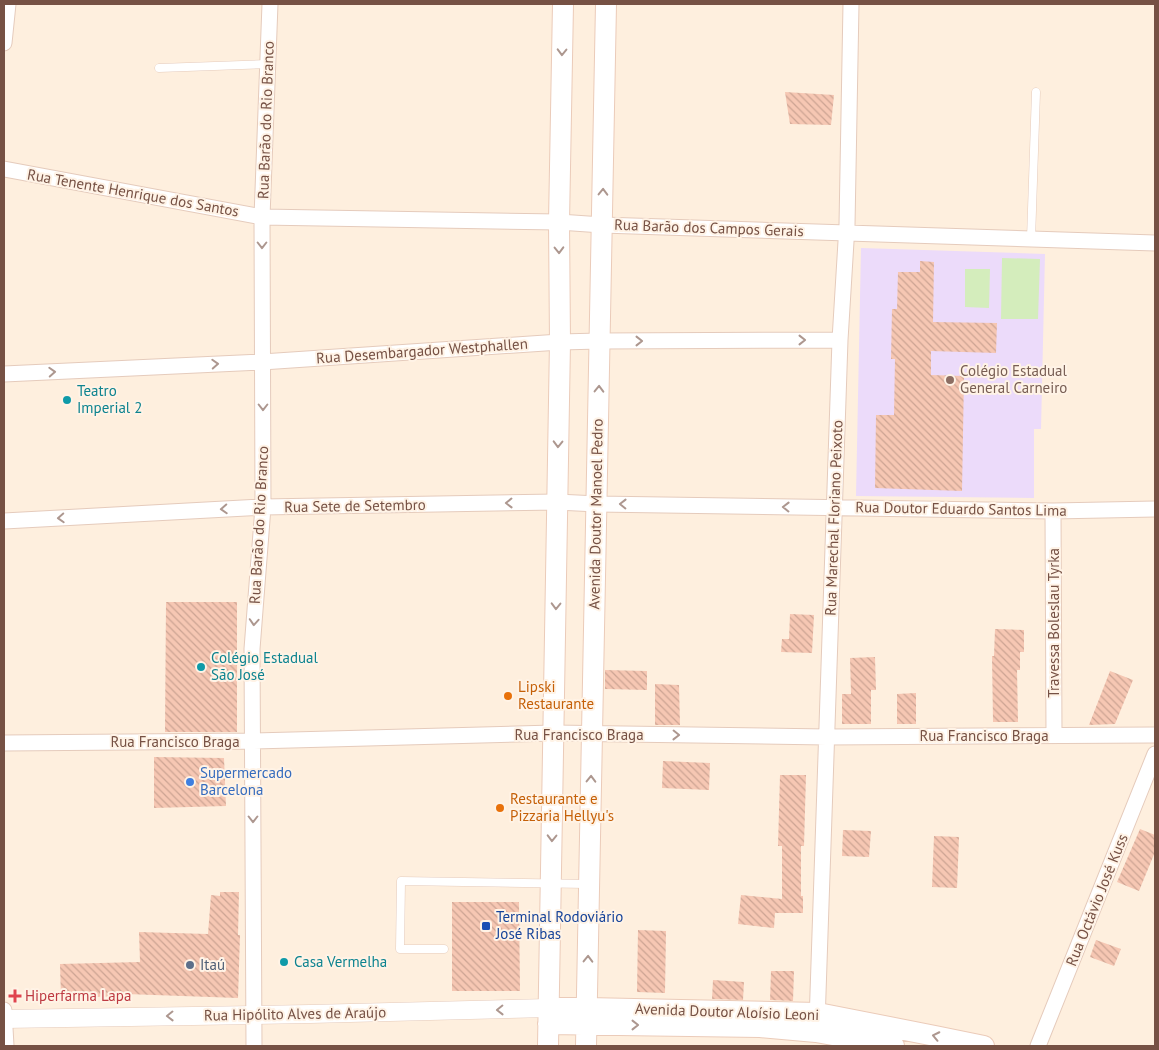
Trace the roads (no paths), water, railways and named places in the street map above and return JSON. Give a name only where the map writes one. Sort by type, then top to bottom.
[{"type":"main road","points":[[548,1046],[560,342],[559,222],[563,4]]},
{"type":"main road","name":"Avenida Doutor Manoel Pedro","points":[[586,1046],[606,4]]},
{"type":"main road","name":"Avenida Doutor Aloísio Leoni","points":[[548,1016],[587,1016],[760,1027],[817,1022],[936,1036],[984,1046]]},
{"type":"main road","name":"Avenida Doutor Aloísio Leoni","points":[[817,1022],[894,1046]]},
{"type":"street","name":"Rua Barão do Rio Branco","points":[[254,1046],[252,650],[262,507],[262,217],[270,4]]},
{"type":"street","name":"Rua Marechal Floriano Peixoto","points":[[817,1022],[840,340],[846,232],[851,4]]},
{"type":"street","points":[[4,42],[6,13]]},
{"type":"street","name":"Rua Tenente Henrique dos Santos","points":[[4,170],[262,217]]},
{"type":"street","name":"Rua Barão dos Campos Gerais","points":[[262,217],[559,222],[1155,243]]},
{"type":"street","name":"Rua Desembargador Westphallen","points":[[4,374],[262,362],[560,342],[840,340]]},
{"type":"street","name":"Rua Doutor Eduardo Santos Lima","points":[[557,502],[1053,511],[1155,508]]},
{"type":"street","name":"Rua Sete de Setembro","points":[[4,520],[262,507],[557,502]]},
{"type":"street","name":"Travessa Boleslau Tyrka","points":[[1053,511],[1054,735]]},
{"type":"street","name":"Rua Francisco Braga","points":[[4,743],[252,741],[553,733],[827,737],[1155,735]]},
{"type":"street","name":"Rua Octávio José Kuss","points":[[1038,1046],[1155,754]]},
{"type":"street","points":[[4,1016],[6,1046]]},
{"type":"street","name":"Rua Hipólito Alves de Araújo","points":[[4,1016],[548,1016]]},
{"type":"lane","points":[[159,68],[268,64]]},
{"type":"lane","points":[[1031,239],[1036,92]]},
{"type":"lane","points":[[444,950],[400,949],[401,881],[589,884]]},
{"type":"place","name":"Colégio Estadual General Carneiro","points":[[950,380]]},
{"type":"place","name":"Teatro Imperial 2","points":[[67,400]]},
{"type":"place","name":"Colégio Estadual São José","points":[[201,667]]},
{"type":"place","name":"Lipski Restaurante","points":[[508,696]]},
{"type":"place","name":"Supermercado Barcelona","points":[[190,782]]},
{"type":"place","name":"Restaurante e Pizzaria Hellyu's","points":[[500,808]]},
{"type":"place","name":"Terminal Rodoviário José Ribas","points":[[486,926]]},
{"type":"place","name":"Casa Vermelha","points":[[284,962]]},
{"type":"place","name":"Itaú","points":[[190,965]]},
{"type":"place","name":"Hiperfarma Lapa","points":[[15,996]]}]
